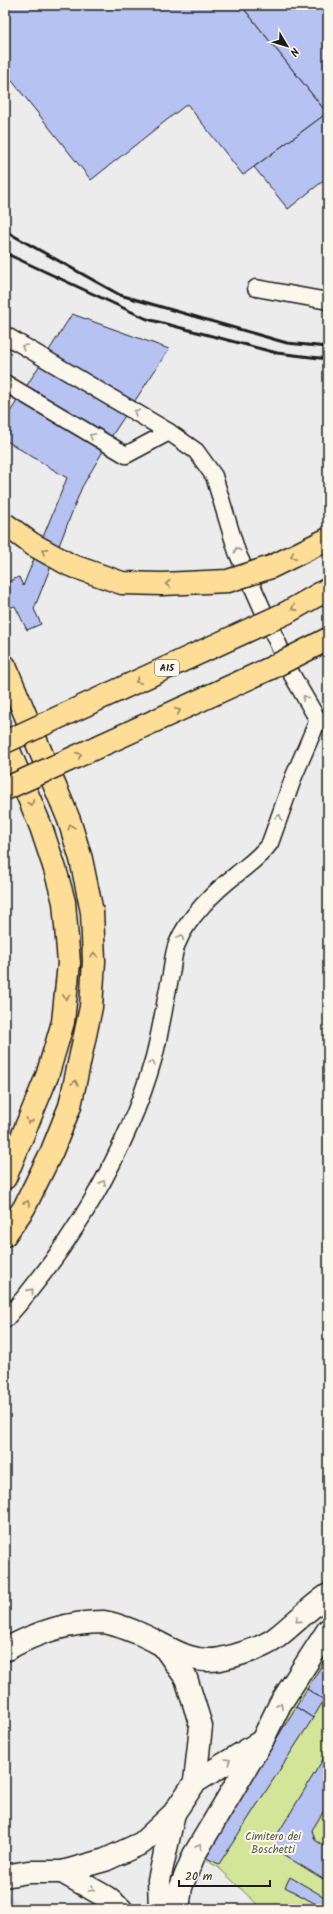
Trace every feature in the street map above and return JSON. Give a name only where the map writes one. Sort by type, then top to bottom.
[{"type":"highway","points":[[5,524],[32,544],[70,565],[122,582],[162,584],[228,581],[271,567],[328,539]]},
{"type":"highway","name":"A15","points":[[5,742],[286,613],[328,589]]},
{"type":"highway","points":[[5,789],[271,668],[328,639]]},
{"type":"highway","points":[[5,666],[69,820],[80,859],[92,912],[94,961],[91,1006],[70,1106],[52,1151],[24,1208],[5,1235]]},
{"type":"highway","points":[[5,742],[41,827],[55,869],[64,902],[69,963],[63,1022],[47,1076],[5,1178]]},
{"type":"street","points":[[5,1650],[19,1642],[66,1625],[105,1622],[139,1633],[164,1647],[194,1660],[219,1659],[247,1652],[275,1639],[328,1595]]},
{"type":"street","points":[[178,1909],[180,1887],[194,1855],[262,1741],[280,1704],[328,1630]]},
{"type":"street","points":[[164,1647],[186,1678],[201,1726],[195,1782]]},
{"type":"street","points":[[5,1876],[28,1872],[62,1872],[105,1860],[142,1843],[174,1813],[195,1782],[262,1741]]},
{"type":"street","points":[[160,1909],[159,1880],[174,1813]]},
{"type":"street","points":[[5,1863],[28,1872]]},
{"type":"street","points":[[62,1872],[106,1897],[121,1909]]},
{"type":"lane","points":[[256,288],[328,301]]},
{"type":"lane","points":[[5,335],[169,432],[196,451],[214,476],[237,552],[292,675],[318,720],[294,776],[270,843],[264,853],[236,874],[190,918],[177,944],[154,1055],[146,1083],[120,1150],[99,1190],[33,1289],[5,1320]]},
{"type":"lane","points":[[5,383],[126,455],[169,432]]},
{"type":"shaded area","points":[[5,1889],[21,1909],[5,1909]]},
{"type":"green space","name":"Cimitero dei Boschetti","points":[[328,1648],[328,1909],[262,1909],[218,1867],[201,1858]]},
{"type":"building","points":[[5,5],[241,5],[327,113],[243,175],[187,104],[91,180],[5,72]]},
{"type":"building","points":[[241,5],[328,5],[328,115],[327,113]]},
{"type":"building","points":[[327,113],[328,177],[288,209],[254,167]]},
{"type":"building","points":[[72,314],[169,349],[113,434],[82,487],[34,609],[41,624],[27,630],[15,606],[5,609],[5,583],[19,577],[23,586],[67,478],[5,440],[5,420]]},
{"type":"building","points":[[328,1655],[328,1694],[324,1700],[307,1689]]},
{"type":"building","points":[[307,1689],[324,1700],[313,1718],[296,1707]]},
{"type":"building","points":[[296,1707],[313,1718],[219,1864],[204,1857]]},
{"type":"building","points":[[328,1751],[328,1804],[312,1830],[315,1840],[328,1848],[328,1882],[276,1850],[274,1840]]},
{"type":"building","points":[[290,1877],[328,1899],[325,1909],[285,1887]]},
{"type":"railway","points":[[5,231],[120,295],[287,343],[328,347]]},
{"type":"railway","points":[[5,253],[147,319],[277,353],[328,359]]}]
